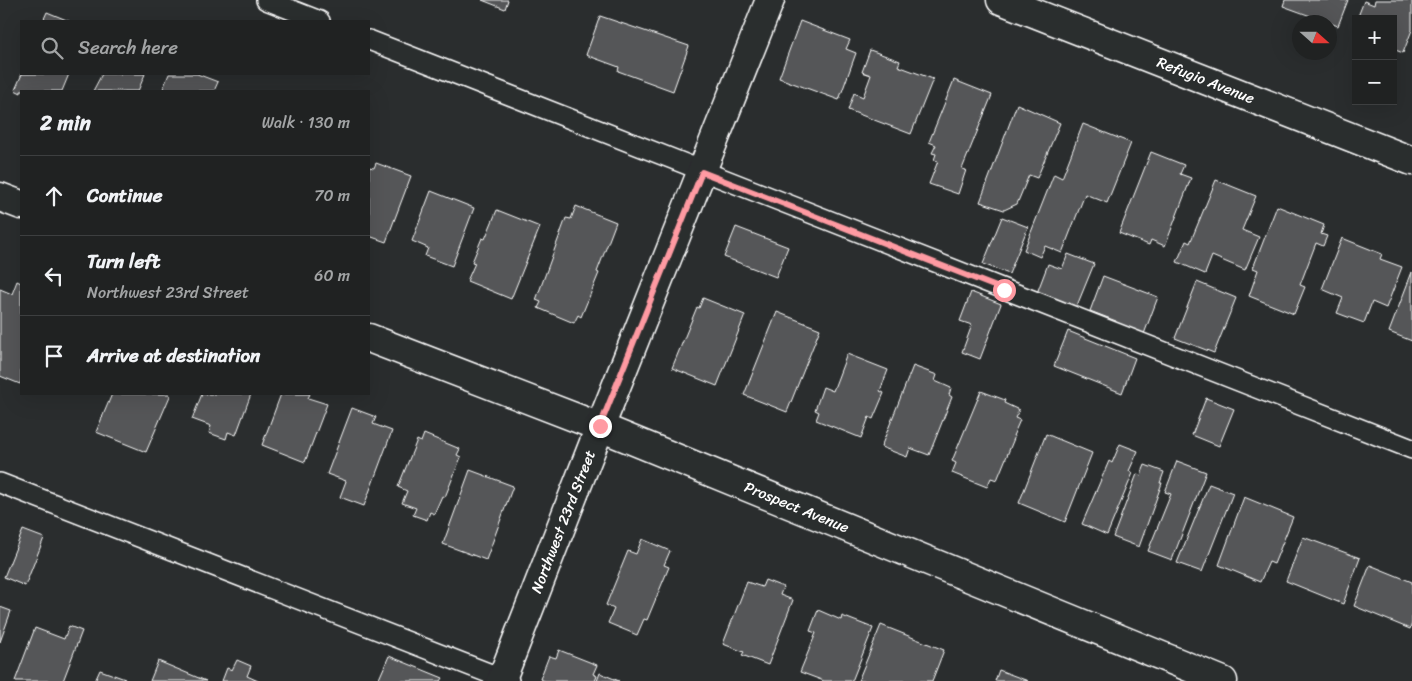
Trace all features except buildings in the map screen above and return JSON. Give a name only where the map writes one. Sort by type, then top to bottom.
[{"type":"street","name":"Northwest 23rd Street","points":[[504,680],[600,426],[770,0]]},
{"type":"street","name":"Refugio Avenue","points":[[1000,0],[1412,161]]},
{"type":"street","points":[[0,197],[20,205]]},
{"type":"street","name":"Prospect Avenue","points":[[370,338],[600,426],[1223,681]]},
{"type":"lane","points":[[266,0],[317,20]]},
{"type":"lane","points":[[370,40],[1412,449]]},
{"type":"lane","points":[[0,483],[504,680]]},
{"type":"route","points":[[600,426],[702,172],[1004,290]]}]
